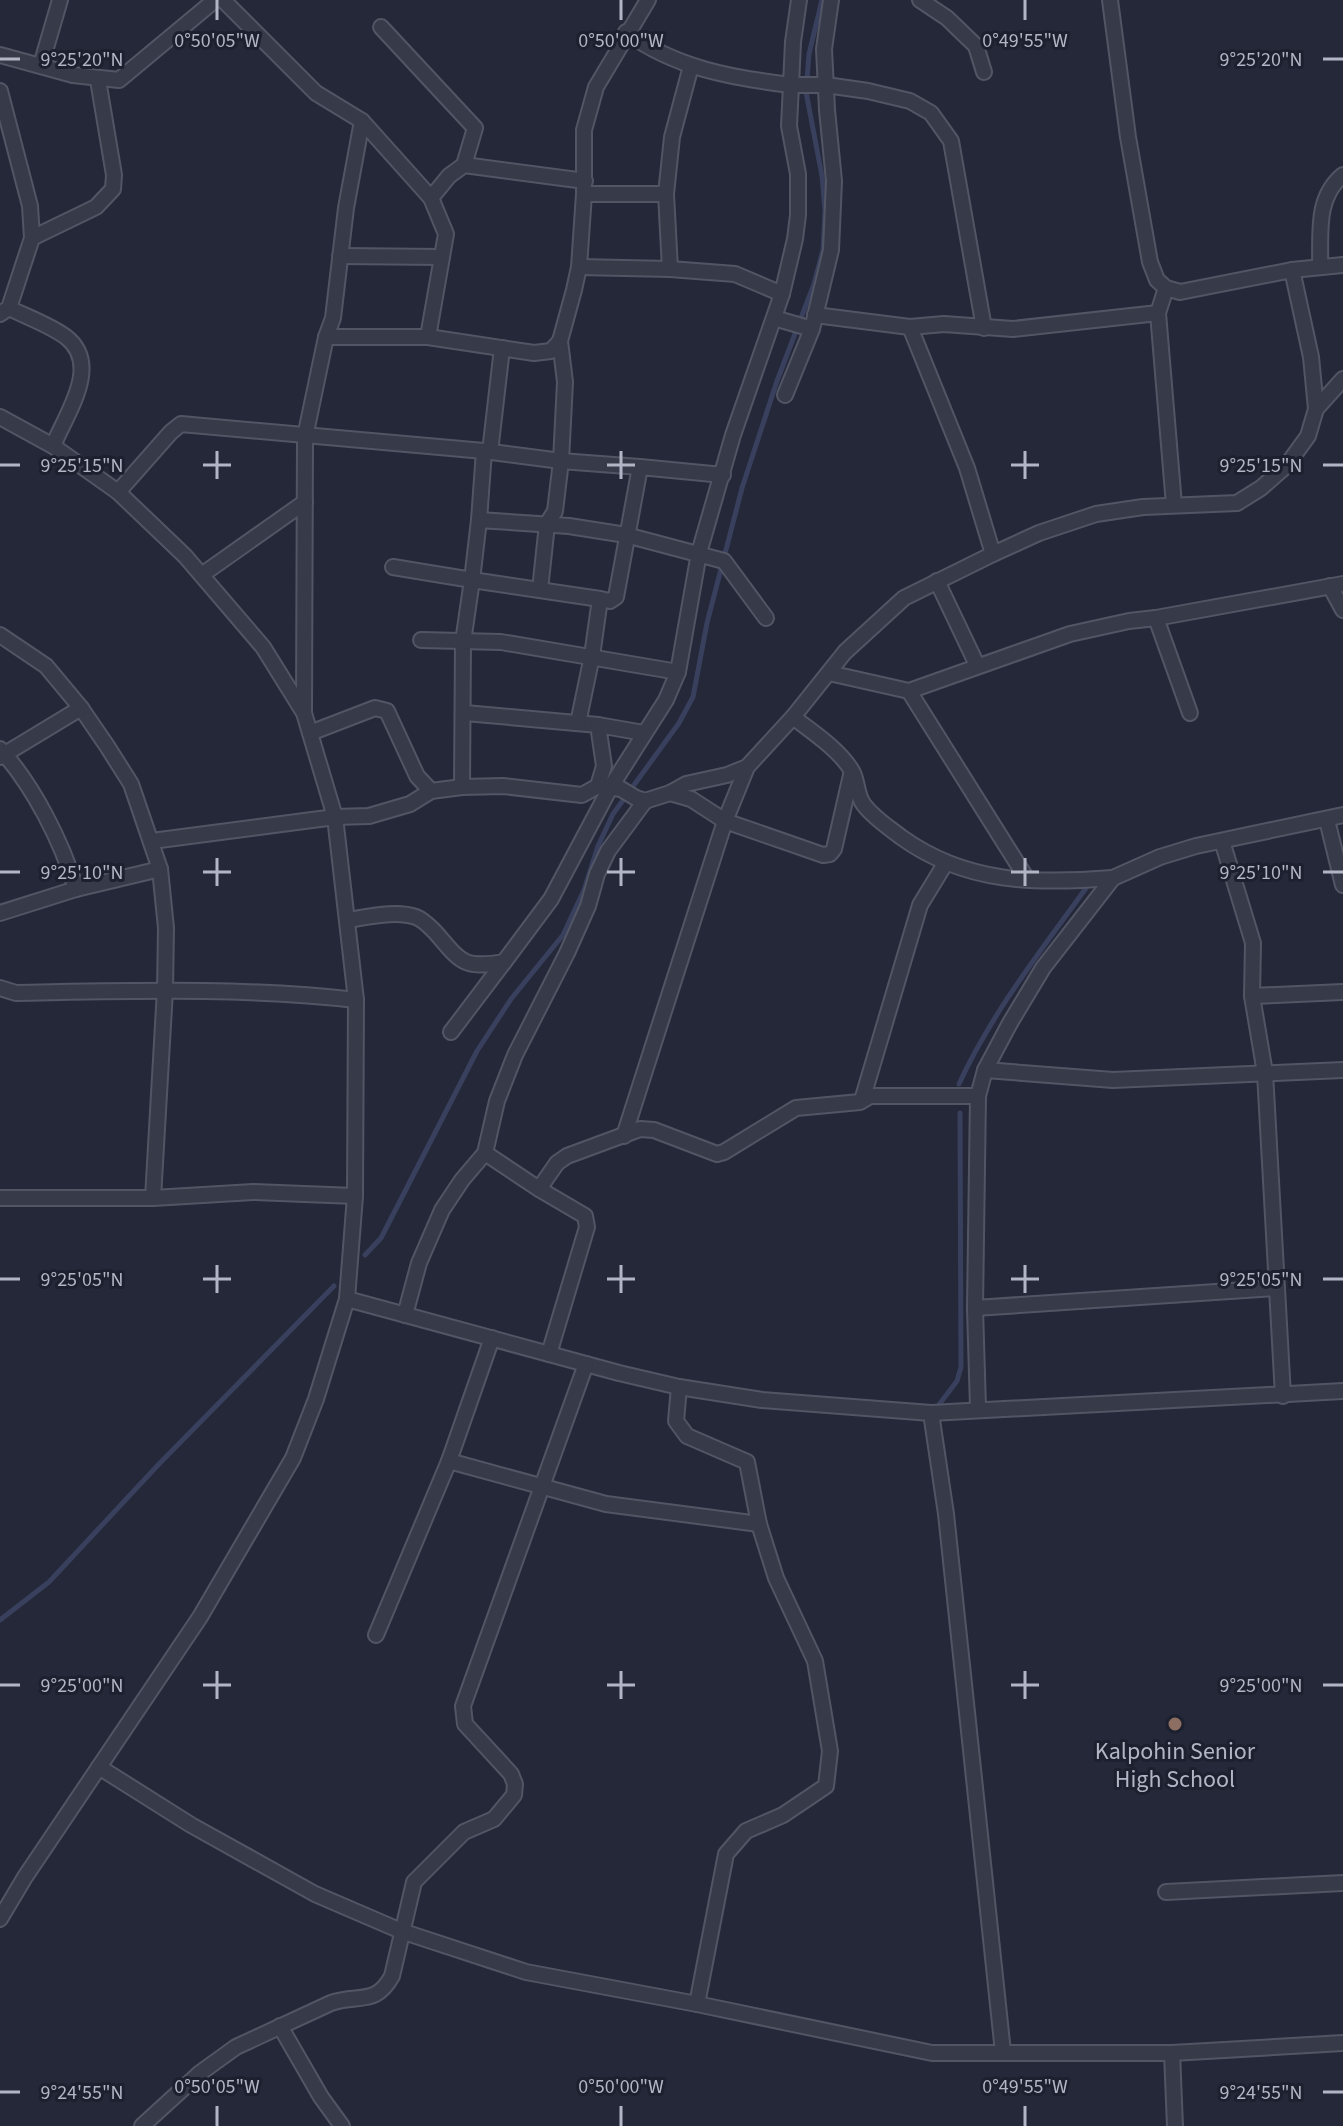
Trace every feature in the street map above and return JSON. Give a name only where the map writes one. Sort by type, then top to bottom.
[{"type":"street","points":[[41,65],[60,0]]},
{"type":"street","points":[[0,55],[73,75],[119,80],[215,0]]},
{"type":"street","points":[[223,0],[316,93],[362,121],[431,198],[446,234],[428,337]]},
{"type":"street","points":[[540,590],[547,524],[555,511],[561,461],[565,382],[560,341],[579,267],[585,188],[584,130],[596,87],[626,32],[648,0]]},
{"type":"street","points":[[782,294],[798,215],[798,174],[789,126],[800,84],[793,42],[799,0]]},
{"type":"street","points":[[451,1032],[551,899],[610,788],[666,700],[678,672],[711,557],[723,475],[733,435],[798,322],[831,250],[834,181],[824,49],[831,0]]},
{"type":"street","points":[[920,0],[947,18],[976,46],[984,72]]},
{"type":"street","points":[[1110,0],[1141,222],[1157,280],[1166,288],[1180,292],[1292,270],[1343,265]]},
{"type":"street","points":[[381,27],[475,128],[464,165],[449,176],[431,198]]},
{"type":"street","points":[[626,32],[647,48],[691,66],[739,79],[826,85],[910,101],[931,113],[951,141],[984,328]]},
{"type":"street","points":[[670,269],[666,194],[672,137],[691,66]]},
{"type":"street","points":[[32,238],[96,207],[113,189],[114,175],[98,80]]},
{"type":"street","points":[[0,91],[30,206],[32,238],[5,311],[67,338],[81,357],[82,377],[53,446]]},
{"type":"street","points":[[304,713],[305,437],[326,337],[333,318],[362,121]]},
{"type":"street","points":[[464,165],[585,188],[666,194]]},
{"type":"street","points":[[1320,267],[1323,201],[1333,184],[1343,175]]},
{"type":"street","points":[[340,256],[442,257]]},
{"type":"street","points":[[579,267],[735,274],[782,294],[798,322],[785,395]]},
{"type":"street","points":[[624,1136],[725,821],[747,767],[793,717],[845,652],[904,598],[1039,533],[1096,514],[1174,505],[1237,503],[1261,488],[1287,465],[1308,436],[1316,409],[1311,357],[1292,270]]},
{"type":"street","points":[[1166,288],[1158,313],[1174,505]]},
{"type":"street","points":[[798,322],[910,327],[944,324],[1013,329],[1158,313]]},
{"type":"street","points":[[910,327],[967,468],[993,554]]},
{"type":"street","points":[[326,337],[428,337],[534,353],[551,351],[560,341]]},
{"type":"street","points":[[462,787],[465,713],[463,642],[502,348]]},
{"type":"street","points":[[1316,409],[1343,379]]},
{"type":"street","points":[[0,417],[53,446],[118,492],[203,574],[263,647],[304,713],[335,817],[356,1000],[355,1196],[347,1299],[330,1359],[293,1458],[200,1617],[0,1919]]},
{"type":"street","points":[[118,492],[181,424],[723,475]]},
{"type":"street","points":[[393,567],[610,601],[616,597],[640,467]]},
{"type":"street","points":[[203,574],[305,502]]},
{"type":"street","points":[[479,520],[547,524],[626,535],[711,557],[766,618]]},
{"type":"street","points":[[937,581],[977,665]]},
{"type":"street","points":[[829,673],[909,691],[1070,634],[1129,621],[1336,585],[1343,610]]},
{"type":"street","points":[[578,723],[600,599]]},
{"type":"street","points":[[1156,618],[1190,713]]},
{"type":"street","points":[[0,635],[46,666],[81,708],[131,784],[160,869],[166,928],[165,990],[153,1198]]},
{"type":"street","points":[[421,640],[501,642],[678,672]]},
{"type":"street","points":[[909,691],[1027,879]]},
{"type":"street","points":[[76,889],[64,851],[43,811],[2,753],[81,708]]},
{"type":"street","points":[[310,733],[375,708],[387,711],[417,776],[431,791]]},
{"type":"street","points":[[465,713],[598,725],[644,733]]},
{"type":"street","points":[[793,717],[832,749],[852,771],[861,803],[878,821],[945,864],[992,876],[1064,882],[1113,878],[1160,857],[1343,815]]},
{"type":"street","points":[[598,725],[610,788]]},
{"type":"street","points":[[152,841],[335,817],[369,816],[410,804],[431,791],[462,787],[503,786],[582,795],[610,788],[641,800],[747,767]]},
{"type":"street","points":[[670,793],[691,799],[725,821],[823,855],[830,854],[834,849],[852,771]]},
{"type":"street","points":[[405,1315],[419,1263],[442,1210],[485,1153],[497,1101],[515,1055],[567,953],[608,851],[641,800]]},
{"type":"street","points":[[1327,820],[1343,885]]},
{"type":"street","points":[[1222,841],[1253,943],[1252,996],[1265,1073],[1283,1396]]},
{"type":"street","points":[[539,1189],[557,1163],[567,1156],[640,1129],[654,1130],[717,1154],[796,1108],[860,1102],[920,905],[928,887],[945,864]]},
{"type":"street","points":[[0,913],[76,889],[160,869]]},
{"type":"street","points":[[978,1408],[975,1308],[978,1096],[985,1070],[1043,968],[1113,878]]},
{"type":"street","points":[[347,920],[383,915],[415,917],[428,925],[461,961],[473,965],[504,962]]},
{"type":"street","points":[[0,988],[16,993],[165,990],[356,1000]]},
{"type":"street","points":[[1252,996],[1343,992]]},
{"type":"street","points":[[985,1070],[1113,1080],[1343,1070]]},
{"type":"street","points":[[863,1097],[978,1096]]},
{"type":"street","points":[[485,1153],[585,1216],[587,1227],[549,1354]]},
{"type":"street","points":[[0,1198],[153,1198],[253,1192],[355,1196]]},
{"type":"street","points":[[975,1308],[1276,1288]]},
{"type":"street","points":[[347,1299],[679,1387],[762,1400],[931,1413],[978,1408],[1343,1391]]},
{"type":"street","points":[[376,1635],[449,1461],[492,1338]]},
{"type":"street","points":[[142,2126],[200,2073],[236,2047],[343,1999],[366,1998],[385,1989],[392,1976],[414,1882],[464,1832],[494,1819],[514,1795],[515,1784],[511,1774],[465,1724],[463,1706],[586,1364]]},
{"type":"street","points":[[679,1387],[676,1421],[687,1436],[747,1462],[759,1524],[776,1578],[815,1661],[830,1751],[826,1786],[783,1815],[746,1831],[726,1854],[697,2004]]},
{"type":"street","points":[[931,1413],[946,1514],[1003,2052]]},
{"type":"street","points":[[449,1461],[606,1504],[759,1524]]},
{"type":"street","points":[[99,1767],[191,1825],[315,1894],[401,1931],[526,1972],[932,2053],[1172,2053],[1343,2043]]},
{"type":"street","points":[[1166,1892],[1343,1883]]},
{"type":"street","points":[[280,2026],[321,2097],[342,2126]]},
{"type":"street","points":[[1172,2053],[1175,2126]]},
{"type":"waterway","points":[[365,1255],[381,1238],[477,1051],[511,999],[563,935],[613,814],[679,723],[693,697],[707,623],[742,488],[777,381],[814,284],[823,250],[825,211],[822,176],[806,92],[809,54],[822,0]]},
{"type":"waterway","points":[[959,1084],[1003,1006],[1089,884]]},
{"type":"waterway","points":[[938,1406],[957,1381],[961,1367],[960,1113]]},
{"type":"waterway","points":[[0,1620],[49,1582],[158,1465],[334,1286]]},
{"type":"place","name":"Kalpohin Senior High School","points":[[1175,1724]]}]
